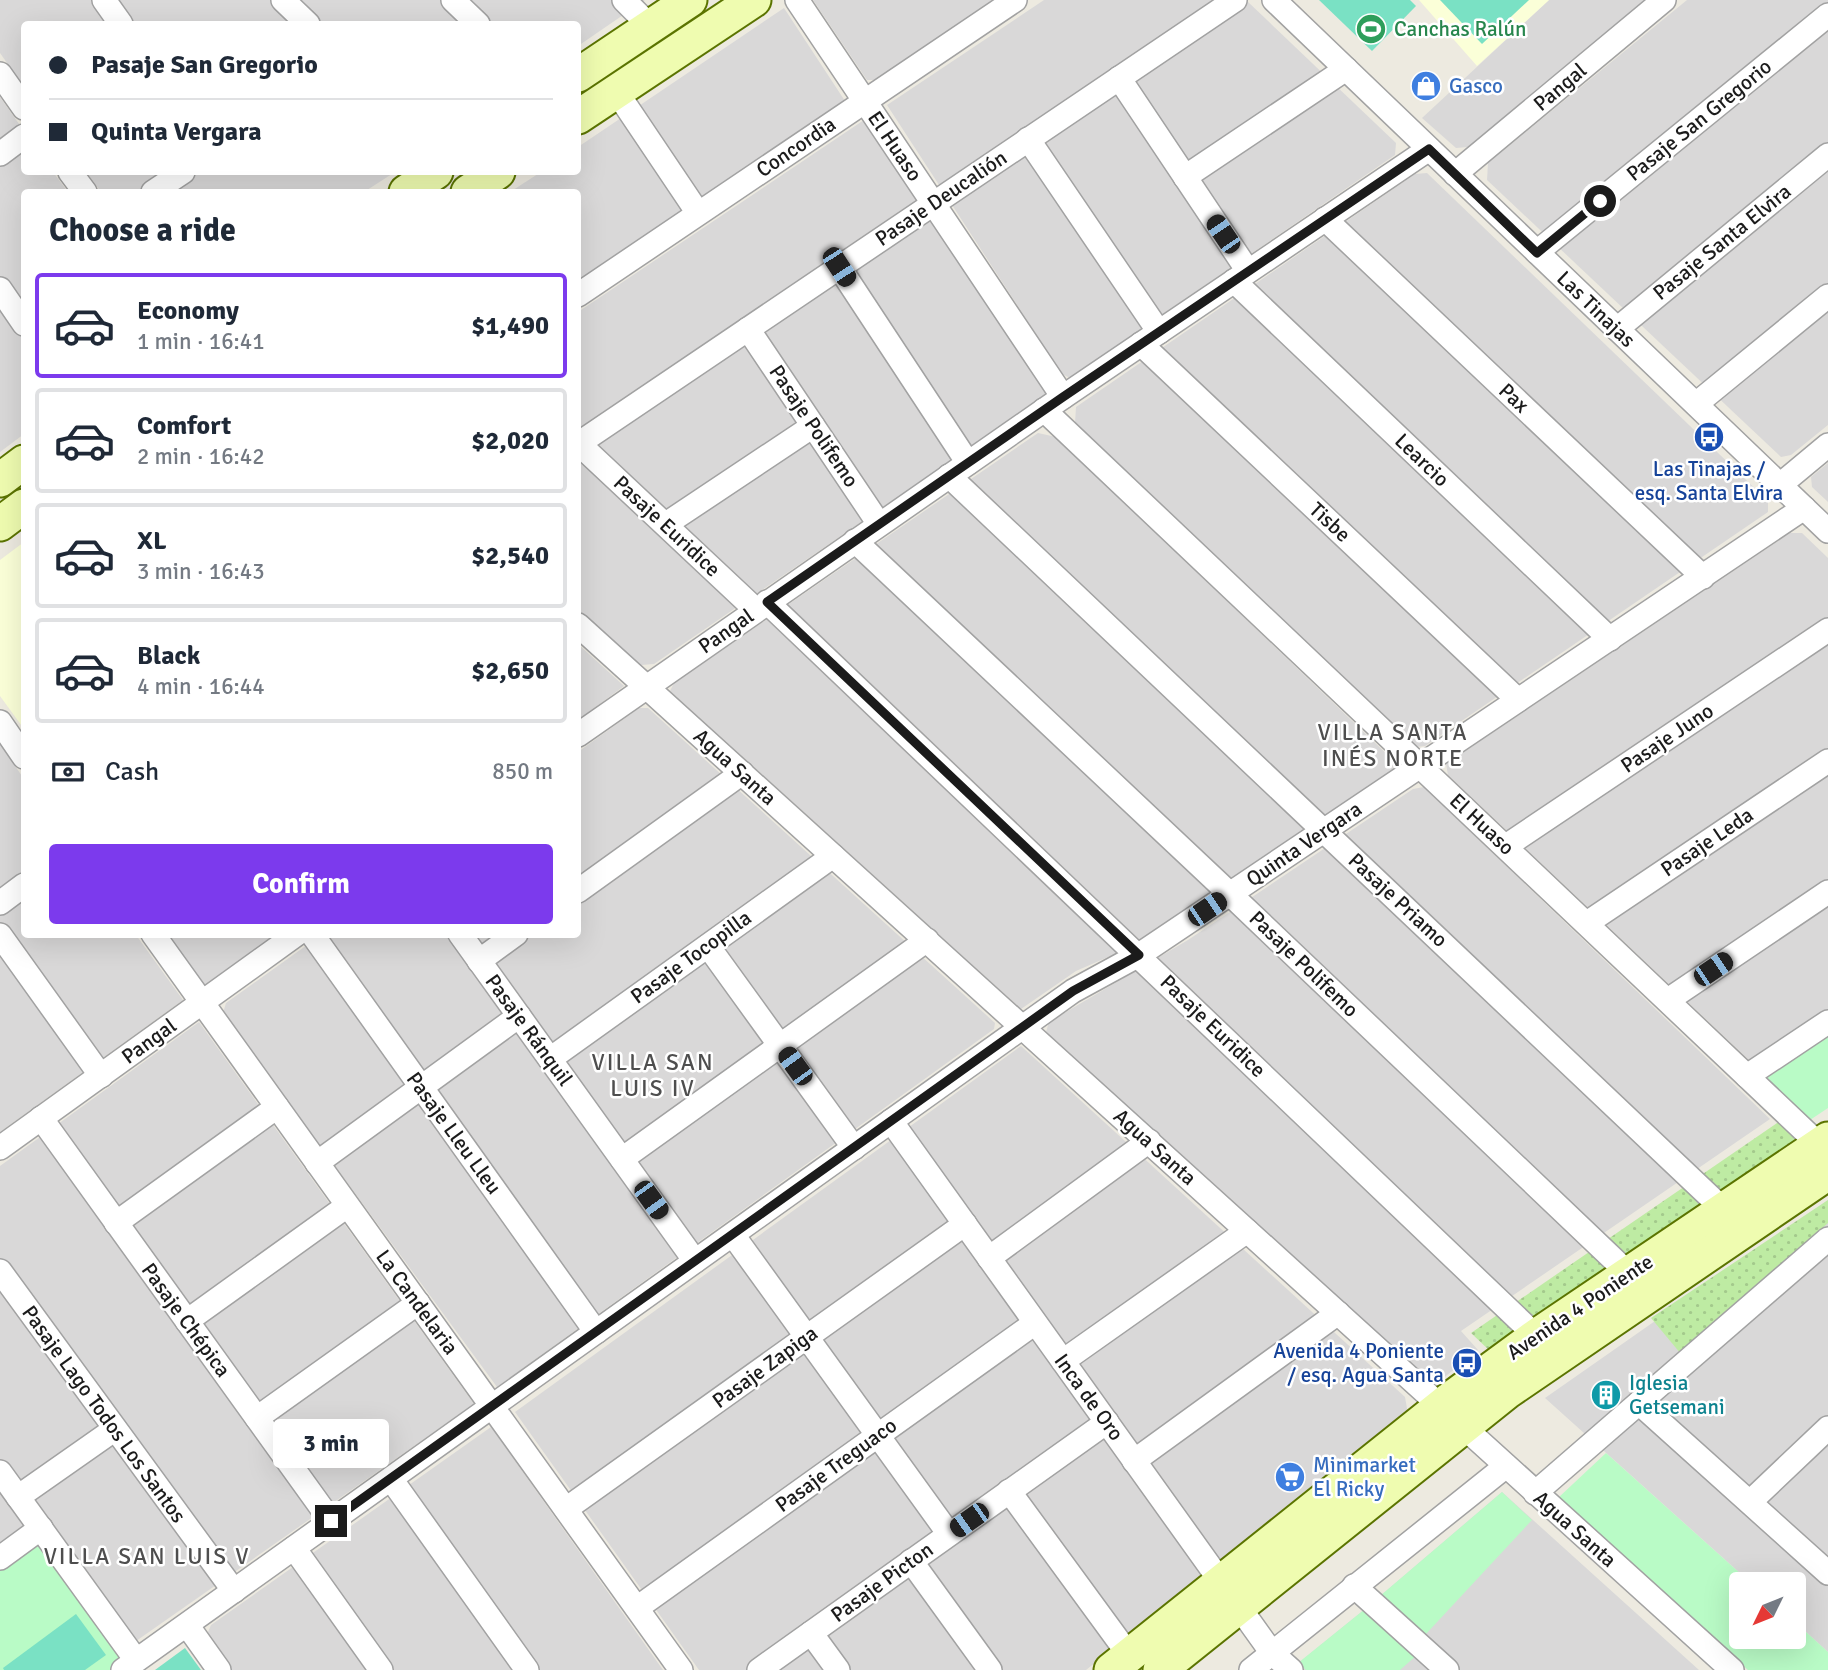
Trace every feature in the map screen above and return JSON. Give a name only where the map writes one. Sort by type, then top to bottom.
[{"type":"street","points":[[104,0],[119,21]]},
{"type":"street","points":[[283,0],[305,21]]},
{"type":"street","points":[[453,0],[475,21]]},
{"type":"street","points":[[624,0],[650,26]]},
{"type":"street","points":[[581,73],[690,0]]},
{"type":"street","points":[[581,115],[754,0]]},
{"type":"street","name":"El Huaso","points":[[797,0],[934,203],[1053,403],[1420,766],[1826,1152]]},
{"type":"street","name":"Concordia","points":[[581,293],[1015,0]]},
{"type":"street","name":"Pasaje Deucalión","points":[[581,441],[1235,0]]},
{"type":"street","name":"Las Tinajas","points":[[1274,0],[1828,531]]},
{"type":"street","name":"Pangal","points":[[1455,174],[1664,0]]},
{"type":"street","name":"Pasaje San Gregorio","points":[[1537,253],[1828,15]]},
{"type":"street","points":[[1185,177],[1346,69]]},
{"type":"street","points":[[0,74],[21,104]]},
{"type":"street","name":"Learcio","points":[[1119,78],[1185,177],[1241,276],[1610,639]]},
{"type":"street","points":[[616,91],[698,214]]},
{"type":"street","points":[[0,154],[21,138]]},
{"type":"street","name":"Tisbe","points":[[1028,139],[1150,338],[1518,700]]},
{"type":"street","name":"Pangal","points":[[581,733],[1053,403],[1429,149]]},
{"type":"street","name":"Pasaje Santa Elvira","points":[[1617,329],[1828,155]]},
{"type":"street","points":[[158,189],[178,175]]},
{"type":"street","points":[[410,189],[432,175]]},
{"type":"street","points":[[472,189],[494,175]]},
{"type":"street","name":"Pax","points":[[1325,219],[1703,577]]},
{"type":"street","name":"Pasaje Priamo","points":[[839,267],[959,469],[1324,831],[1724,1210]]},
{"type":"street","points":[[0,289],[21,320]]},
{"type":"street","points":[[1696,404],[1828,296]]},
{"type":"street","name":"Pasaje Polifemo","points":[[748,329],[879,524]]},
{"type":"street","points":[[666,524],[813,426]]},
{"type":"street","points":[[1780,485],[1828,445]]},
{"type":"street","name":"Pasaje Euridice","points":[[581,446],[761,606],[1139,955],[1536,1336]]},
{"type":"street","points":[[0,480],[21,464]]},
{"type":"street","points":[[0,524],[21,508]]},
{"type":"street","name":"Quinta Vergara","points":[[130,1665],[1073,991],[1139,955],[1804,509]]},
{"type":"street","name":"Pasaje Polifemo","points":[[855,541],[1629,1274]]},
{"type":"street","name":"Agua Santa","points":[[581,628],[1732,1670]]},
{"type":"street","name":"Pasaje Juno","points":[[1506,846],[1828,630]]},
{"type":"street","points":[[0,722],[21,753]]},
{"type":"street","name":"Pasaje Leda","points":[[1587,923],[1828,761]]},
{"type":"street","points":[[581,889],[742,773]]},
{"type":"street","name":"Pasaje Tocopilla","points":[[550,1059],[833,856]]},
{"type":"street","points":[[0,903],[21,888]]},
{"type":"street","points":[[1668,1000],[1828,892]]},
{"type":"street","points":[[0,935],[101,1076]]},
{"type":"street","name":"La Candelaria","points":[[156,938],[681,1670]]},
{"type":"street","name":"Pangal","points":[[2,1144],[292,938]]},
{"type":"street","name":"Pasaje Lleu Lleu","points":[[315,938],[596,1332]]},
{"type":"street","name":"Pasaje Ránquil","points":[[463,938],[695,1261]]},
{"type":"street","points":[[479,961],[511,938]]},
{"type":"street","points":[[622,1159],[927,940]]},
{"type":"street","points":[[708,946],[855,1148]]},
{"type":"street","points":[[317,1163],[519,1016]]},
{"type":"street","points":[[1747,1076],[1828,1022]]},
{"type":"street","points":[[116,1223],[277,1107]]},
{"type":"street","name":"Pasaje Chépica","points":[[41,1118],[331,1521]]},
{"type":"street","name":"Inca de Oro","points":[[891,1121],[1272,1653],[1291,1670]]},
{"type":"street","points":[[989,1258],[1149,1142]]},
{"type":"street","name":"Avenida 4 Poniente","points":[[1120,1663],[1230,1595],[1452,1416],[1536,1336],[1724,1210],[1826,1152]]},
{"type":"street","name":"Avenida 4 Poniente","points":[[1452,1416],[1507,1392],[1826,1152]]},
{"type":"street","points":[[187,1321],[348,1206]]},
{"type":"street","name":"Pasaje Zapiga","points":[[566,1510],[965,1224]]},
{"type":"street","points":[[1063,1361],[1247,1231]]},
{"type":"street","points":[[733,1235],[949,1534]]},
{"type":"street","points":[[1535,1493],[1828,1238]]},
{"type":"street","name":"Pasaje Lago Todos Los Santos","points":[[0,1271],[234,1591]]},
{"type":"street","points":[[257,1418],[418,1303]]},
{"type":"street","points":[[1134,1461],[1338,1313]]},
{"type":"street","name":"Pasaje Treguaco","points":[[637,1608],[1035,1323]]},
{"type":"street","points":[[1639,1403],[1828,1573]]},
{"type":"street","name":"Pasaje Picton","points":[[760,1670],[1107,1422]]},
{"type":"street","points":[[1750,1502],[1828,1428]]},
{"type":"street","points":[[18,1497],[115,1429]]},
{"type":"street","points":[[1251,1670],[1506,1466]]},
{"type":"street","points":[[0,1472],[41,1528],[130,1665]]},
{"type":"street","points":[[391,1479],[527,1670]]},
{"type":"street","points":[[1009,1491],[1120,1663]]},
{"type":"street","points":[[0,1558],[41,1528]]},
{"type":"street","points":[[294,1548],[381,1670]]},
{"type":"street","points":[[911,1561],[989,1670]]},
{"type":"street","points":[[1354,1586],[1447,1670]]},
{"type":"street","name":"Avenida 4 Poniente","points":[[1160,1670],[1230,1595]]},
{"type":"street","points":[[187,1625],[219,1670]]},
{"type":"street","points":[[811,1633],[838,1670]]},
{"type":"shaded area","points":[[0,0],[645,0],[581,44],[581,21],[21,21],[21,83],[0,53]]},
{"type":"shaded area","points":[[813,0],[1001,0],[879,80],[867,80]]},
{"type":"shaded area","points":[[1044,0],[1246,0],[1396,143],[1395,155],[1070,378],[1062,374],[887,105]]},
{"type":"shaded area","points":[[1419,0],[1549,0],[1477,66]]},
{"type":"shaded area","points":[[1549,0],[1646,0],[1468,147],[1456,148],[1422,118]]},
{"type":"shaded area","points":[[1687,0],[1828,0],[1828,425],[1791,455],[1781,457],[1487,180],[1488,163]]},
{"type":"shaded area","points":[[784,8],[845,101],[581,280],[581,189],[515,189],[536,175],[581,175],[581,145]]},
{"type":"shaded area","points":[[0,97],[21,127],[21,175],[55,175],[66,189],[21,189],[21,436],[0,452]]},
{"type":"shaded area","points":[[864,120],[1048,394],[654,664],[641,665],[581,613],[581,310]]},
{"type":"shaded area","points":[[1427,173],[1768,501],[1768,512],[1425,746],[1416,747],[1075,423],[1076,407],[1415,174]]},
{"type":"shaded area","points":[[88,175],[390,175],[369,189],[99,189]]},
{"type":"shaded area","points":[[1038,433],[1056,437],[1394,761],[1393,773],[1124,950],[1076,971],[1021,1009],[670,691],[674,683]]},
{"type":"shaded area","points":[[1828,463],[1828,502],[1812,487],[1811,477]]},
{"type":"shaded area","points":[[1790,533],[1802,533],[1828,558],[1828,1013],[1758,1060],[1749,1060],[1448,775],[1446,764]]},
{"type":"shaded area","points":[[21,544],[21,725],[0,696],[0,560]]},
{"type":"shaded area","points":[[581,647],[624,686],[581,718]]},
{"type":"shaded area","points":[[639,708],[648,708],[995,1023],[994,1029],[497,1387],[223,1013],[226,1003],[317,938],[581,938],[581,750]]},
{"type":"shaded area","points":[[0,744],[21,775],[21,938],[138,938],[183,1000],[0,1132]]},
{"type":"shaded area","points":[[1424,787],[1770,1119],[1461,1331],[1478,1350],[1441,1380],[1429,1379],[1046,1032],[1049,1022],[1188,940],[1413,789]]},
{"type":"shaded area","points":[[170,938],[272,938],[204,986]]},
{"type":"shaded area","points":[[199,1022],[474,1404],[129,1646],[0,1547],[0,1166]]},
{"type":"shaded area","points":[[1021,1046],[1405,1397],[1408,1414],[1086,1670],[699,1670],[515,1412]]},
{"type":"shaded area","points":[[1828,1200],[1828,1652],[1806,1632],[1806,1572],[1739,1572],[1545,1398]]},
{"type":"shaded area","points":[[491,1427],[663,1670],[231,1670],[206,1637],[211,1625]]},
{"type":"shaded area","points":[[1502,1492],[1699,1670],[1290,1670],[1365,1609]]},
{"type":"green space","name":"Canchas Ralún","points":[[1319,0],[1410,0],[1416,6],[1372,51]]},
{"type":"green space","points":[[1440,0],[1529,0],[1482,44]]},
{"type":"green space","points":[[1828,1036],[1828,1108],[1807,1122],[1765,1079]]},
{"type":"green space","points":[[1780,1121],[1798,1142],[1491,1352],[1471,1333]]},
{"type":"green space","points":[[1828,1200],[1828,1223],[1681,1354],[1651,1318]]},
{"type":"green space","points":[[1606,1453],[1739,1572],[1729,1572],[1729,1649],[1806,1649],[1806,1632],[1828,1652],[1828,1670],[1748,1670],[1558,1498]]},
{"type":"green space","points":[[1502,1492],[1532,1520],[1425,1635],[1380,1596]]},
{"type":"green space","points":[[38,1541],[124,1661],[111,1670],[0,1670],[0,1568]]},
{"type":"green space","points":[[1365,1609],[1417,1655],[1400,1670],[1306,1670],[1298,1663]]},
{"type":"green space","points":[[76,1614],[106,1655],[85,1670],[4,1670],[3,1668]]},
{"type":"green space","points":[[185,1648],[201,1670],[155,1670]]},
{"type":"place","name":"Canchas Ralún","points":[[1371,29]]},
{"type":"place","name":"Gasco","points":[[1426,86]]},
{"type":"place","name":"Las Tinajas / esq. Santa Elvira","points":[[1709,437]]},
{"type":"place","name":"Avenida 4 Poniente / esq. Agua Santa","points":[[1467,1363]]},
{"type":"place","name":"Iglesia Getsemani","points":[[1606,1395]]},
{"type":"place","name":"Minimarket El Ricky","points":[[1290,1477]]},
{"type":"district","name":"VILLA SANTA INÉS NORTE","points":[[1393,745]]},
{"type":"district","name":"VILLA SAN LUIS IV","points":[[653,1075]]},
{"type":"district","name":"VILLA SAN LUIS V","points":[[147,1556]]},
{"type":"route","points":[[331,1521],[1073,991],[1139,955],[767,602],[1429,149],[1537,253],[1600,201]]}]
